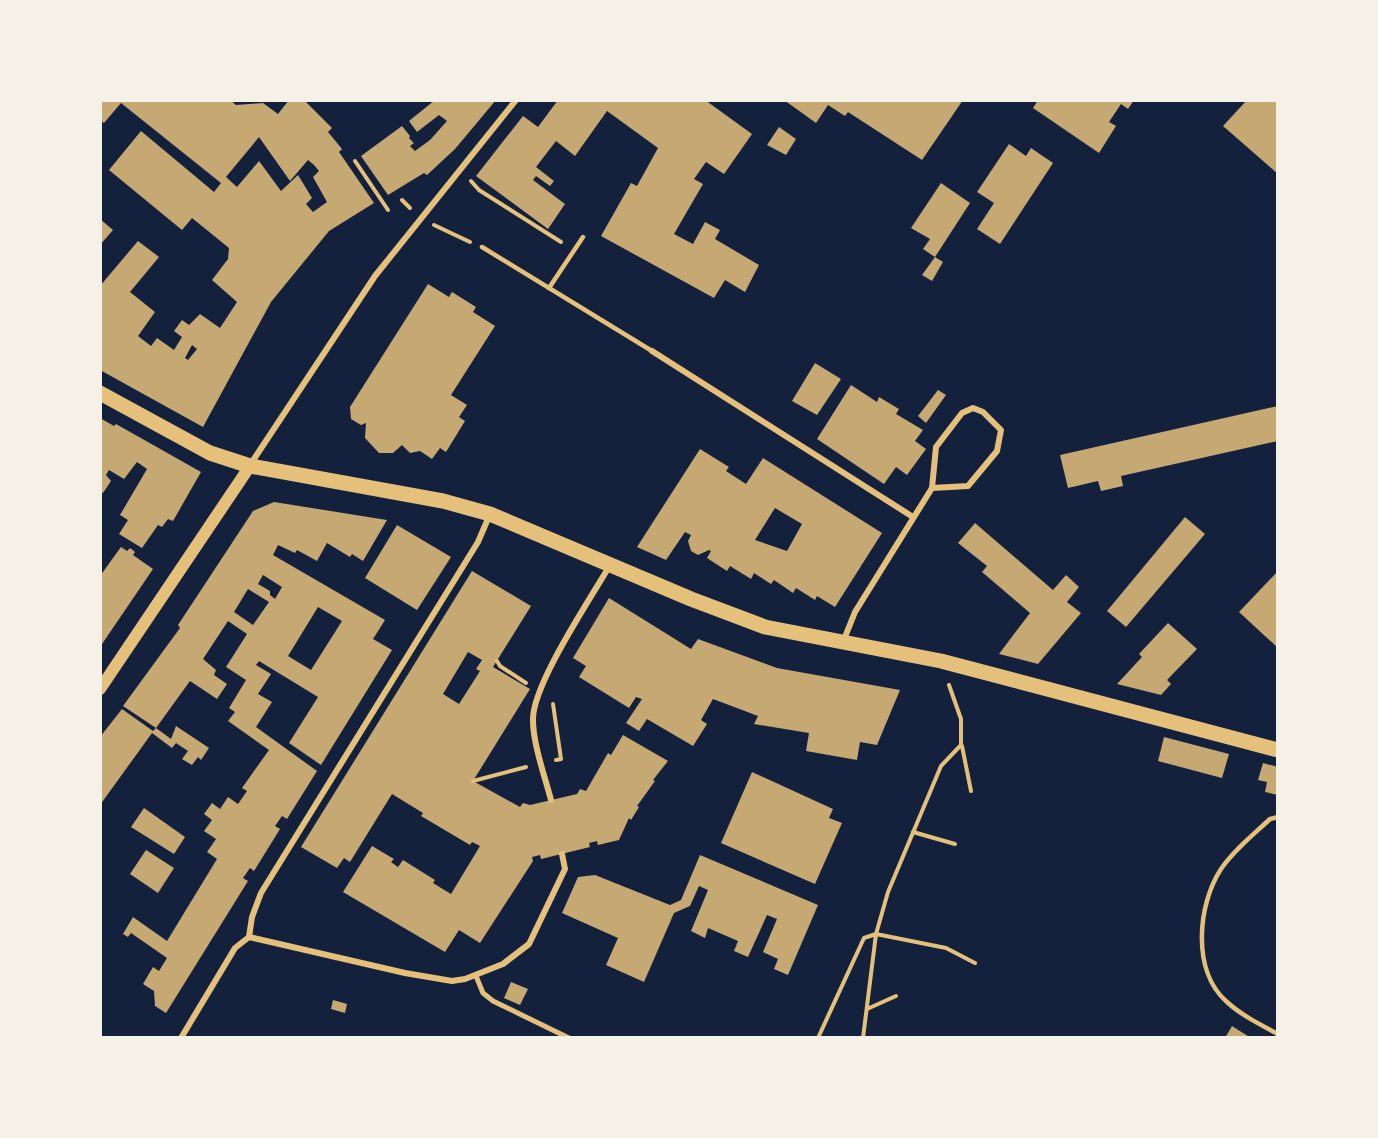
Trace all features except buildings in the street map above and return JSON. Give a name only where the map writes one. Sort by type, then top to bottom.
[{"type":"main road","points":[[100,393],[210,453],[249,466],[442,501],[490,514],[765,627],[941,661],[1278,750]]},
{"type":"main road","points":[[100,689],[249,466]]},
{"type":"street","points":[[249,466],[375,276],[470,161],[516,100]]},
{"type":"street","points":[[652,351],[913,517]]},
{"type":"street","points":[[843,643],[855,612],[932,488],[936,447],[962,413],[973,408],[983,412],[1001,430],[998,451],[968,486],[932,488]]},
{"type":"street","points":[[181,1038],[235,948],[249,937],[252,917],[261,893],[478,542],[490,514]]},
{"type":"street","points":[[551,800],[533,720],[536,698],[571,631],[610,565]]},
{"type":"street","points":[[249,937],[405,973],[452,981],[465,979],[504,964],[529,945],[565,868],[562,854]]},
{"type":"street","points":[[476,976],[483,993],[493,1001],[569,1038]]},
{"type":"lane","points":[[549,288],[583,237]]},
{"type":"lane","points":[[482,247],[652,351]]},
{"type":"lane","points":[[1278,817],[1270,819],[1221,869],[1203,910],[1204,962],[1214,984],[1226,1002],[1278,1034]]},
{"type":"path","points":[[355,160],[388,210]]},
{"type":"path","points":[[478,190],[549,234]]},
{"type":"path","points":[[402,200],[411,209]]},
{"type":"path","points":[[433,224],[467,241]]},
{"type":"path","points":[[497,661],[500,666],[529,685]]},
{"type":"path","points":[[947,681],[961,719],[961,745],[971,791]]},
{"type":"path","points":[[552,699],[561,759],[556,760]]},
{"type":"path","points":[[863,1038],[876,934],[888,892],[941,766],[961,745]]},
{"type":"path","points":[[473,781],[533,765]]},
{"type":"path","points":[[913,832],[955,844]]},
{"type":"path","points":[[818,1038],[864,938],[876,934],[946,948],[975,963]]},
{"type":"path","points":[[867,1009],[896,996]]}]
